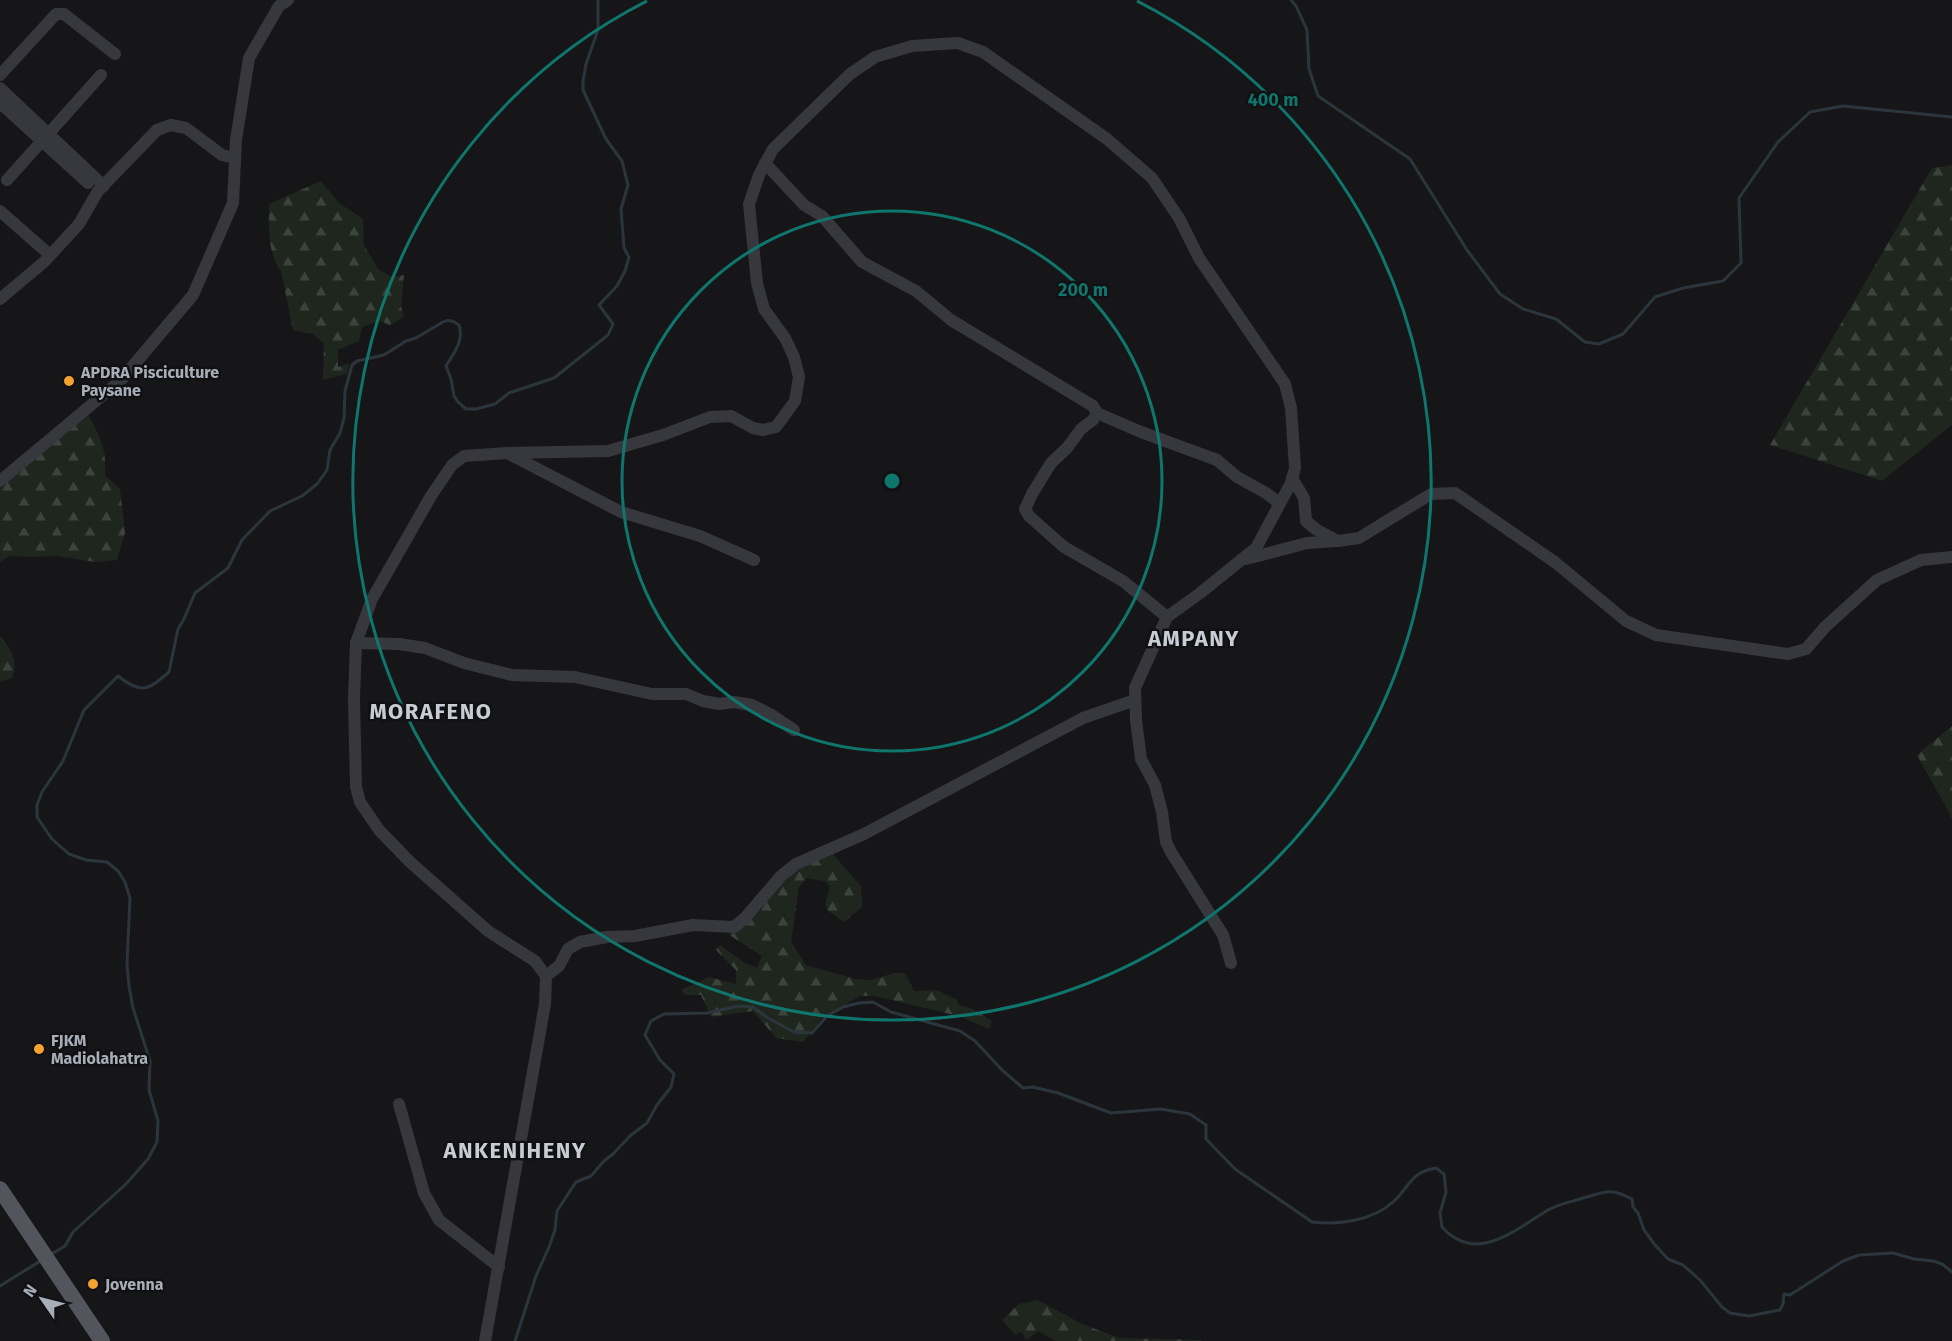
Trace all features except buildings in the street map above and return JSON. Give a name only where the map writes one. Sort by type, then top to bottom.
[{"type":"main road","points":[[0,1189],[102,1341]]},
{"type":"street","points":[[0,481],[121,380],[193,295],[233,203],[236,140],[249,58],[279,6],[288,0]]},
{"type":"street","points":[[0,75],[56,14],[64,14],[115,54]]},
{"type":"street","points":[[485,1341],[545,1004],[546,976],[535,961],[488,931],[410,862],[379,831],[360,802],[356,787],[354,698],[356,643],[372,598],[431,496],[452,465],[464,456],[608,451],[663,435],[710,417],[730,416],[753,428],[763,430],[776,427],[795,402],[799,377],[795,357],[785,338],[764,309],[757,283],[749,204],[759,175],[773,149],[850,74],[875,57],[912,45],[958,43],[983,52],[1107,139],[1152,178],[1179,218],[1199,258],[1285,384],[1291,408],[1295,468],[1292,478],[1256,548],[1167,617],[1135,688],[1141,759],[1155,785],[1166,842],[1223,935],[1231,963]]},
{"type":"street","points":[[7,180],[101,75]]},
{"type":"street","points":[[0,88],[44,138]]},
{"type":"street","points":[[0,103],[44,138],[101,189]]},
{"type":"street","points":[[0,299],[50,255],[79,224],[101,189],[157,130],[171,125],[186,129],[222,155],[235,158]]},
{"type":"street","points":[[765,163],[804,205],[822,216],[862,262],[916,291],[951,320],[1093,406],[1097,413],[1217,460],[1237,477],[1279,503]]},
{"type":"street","points":[[0,211],[50,255]]},
{"type":"street","points":[[1097,413],[1094,420],[1081,429],[1067,448],[1051,463],[1025,509],[1029,516],[1064,547],[1123,581],[1167,617]]},
{"type":"street","points":[[508,453],[621,513],[700,536],[754,560]]},
{"type":"street","points":[[1292,478],[1304,498],[1306,521],[1317,530],[1338,541]]},
{"type":"street","points":[[1240,561],[1307,543],[1359,538],[1431,494],[1455,493],[1556,563],[1626,621],[1656,635],[1788,654],[1806,649],[1826,627],[1877,580],[1921,560],[1952,557]]},
{"type":"street","points":[[356,643],[399,644],[425,648],[464,663],[512,675],[575,677],[652,694],[686,694],[719,705],[734,702],[752,705],[794,730]]},
{"type":"street","points":[[546,976],[559,966],[568,949],[580,942],[607,937],[635,936],[693,925],[734,927],[745,918],[781,876],[796,864],[864,834],[1083,718],[1135,700]]},
{"type":"street","points":[[399,1104],[424,1192],[439,1220],[499,1267]]},
{"type":"green space","points":[[1952,165],[1952,425],[1882,481],[1770,445],[1932,168]]},
{"type":"green space","points":[[321,181],[339,203],[363,219],[364,245],[378,269],[392,277],[404,275],[401,306],[404,317],[390,325],[379,321],[362,327],[359,341],[338,350],[338,367],[349,363],[347,374],[323,380],[324,343],[313,334],[293,330],[281,271],[271,248],[269,222],[269,204]]},
{"type":"green space","points":[[87,413],[102,443],[105,475],[120,489],[125,533],[117,560],[95,562],[57,556],[10,556],[0,562],[0,486]]},
{"type":"green space","points":[[0,636],[11,651],[14,672],[12,678],[0,682]]},
{"type":"green space","points":[[1952,726],[1952,818],[1917,755]]},
{"type":"green space","points":[[831,852],[861,886],[862,907],[844,922],[828,911],[825,904],[830,886],[824,881],[807,878],[799,887],[791,942],[806,965],[855,979],[872,980],[894,973],[905,973],[914,991],[937,990],[957,1000],[959,1005],[973,1009],[992,1021],[989,1029],[962,1017],[875,996],[860,996],[821,1019],[803,1042],[776,1038],[753,1011],[711,1017],[701,995],[685,995],[681,990],[709,977],[736,984],[736,970],[716,950],[720,945],[745,963],[757,968],[762,956],[728,934],[746,925],[790,875],[813,860]]},
{"type":"green space","points":[[1038,1300],[1080,1323],[1119,1338],[1201,1341],[1056,1341],[1038,1331],[1027,1340],[1021,1332],[1015,1335],[1002,1320],[1019,1304]]},
{"type":"waterway","points":[[50,1255],[65,1246],[73,1232],[126,1184],[148,1159],[157,1142],[158,1121],[149,1090],[150,1061],[133,1008],[129,986],[127,964],[130,898],[125,882],[118,871],[107,862],[86,860],[69,854],[52,839],[37,817],[37,805],[42,792],[63,761],[84,710],[118,676],[133,686],[144,688],[169,672],[178,629],[195,593],[228,568],[242,540],[270,511],[302,496],[317,484],[327,470],[330,450],[340,433],[344,418],[345,391],[352,365],[357,361],[384,355],[443,322],[453,322],[459,325],[460,336],[457,347],[446,366],[454,396],[458,402],[466,409],[476,409],[495,404],[509,393],[554,378],[608,335],[613,324],[599,305],[617,286],[629,257],[624,248],[621,209],[628,185],[622,161],[606,139],[583,90],[586,64],[598,30],[598,0]]},
{"type":"waterway","points":[[1291,0],[1307,30],[1309,69],[1318,96],[1410,159],[1467,250],[1500,294],[1523,309],[1556,319],[1585,342],[1599,344],[1623,334],[1655,297],[1683,288],[1723,281],[1741,263],[1739,198],[1778,142],[1810,112],[1843,106],[1952,117]]},
{"type":"waterway","points":[[515,1341],[536,1276],[555,1230],[557,1211],[576,1182],[591,1176],[631,1135],[647,1123],[671,1087],[674,1074],[660,1060],[645,1035],[651,1021],[664,1014],[707,1013],[739,1006],[753,1007],[794,1032],[812,1033],[827,1016],[843,1007],[873,1002],[891,1012],[960,1031],[975,1041],[1002,1070],[1023,1088],[1033,1087],[1058,1093],[1111,1113],[1161,1109],[1190,1114],[1206,1125],[1206,1139],[1235,1169],[1312,1222],[1344,1222],[1375,1214],[1397,1199],[1415,1177],[1436,1168],[1444,1174],[1446,1192],[1440,1213],[1442,1227],[1455,1238],[1468,1243],[1482,1244],[1495,1240],[1565,1203],[1607,1192],[1624,1195],[1632,1199],[1633,1207],[1638,1213],[1644,1230],[1655,1245],[1668,1259],[1683,1265],[1700,1280],[1722,1307],[1730,1313],[1749,1316],[1780,1310],[1784,1294],[1790,1295],[1843,1261],[1859,1255],[1893,1253],[1933,1261],[1942,1264],[1952,1272]]},
{"type":"waterway","points":[[0,1286],[42,1260]]},
{"type":"place","name":"APDRA Pisciculture Paysane","points":[[69,381]]},
{"type":"place","name":"FJKM Madiolahatra","points":[[39,1049]]},
{"type":"place","name":"Jovenna","points":[[93,1284]]},
{"type":"district","name":"AMPANY","points":[[1194,638]]},
{"type":"district","name":"MORAFENO","points":[[431,711]]},
{"type":"district","name":"ANKENIHENY","points":[[515,1150]]}]
